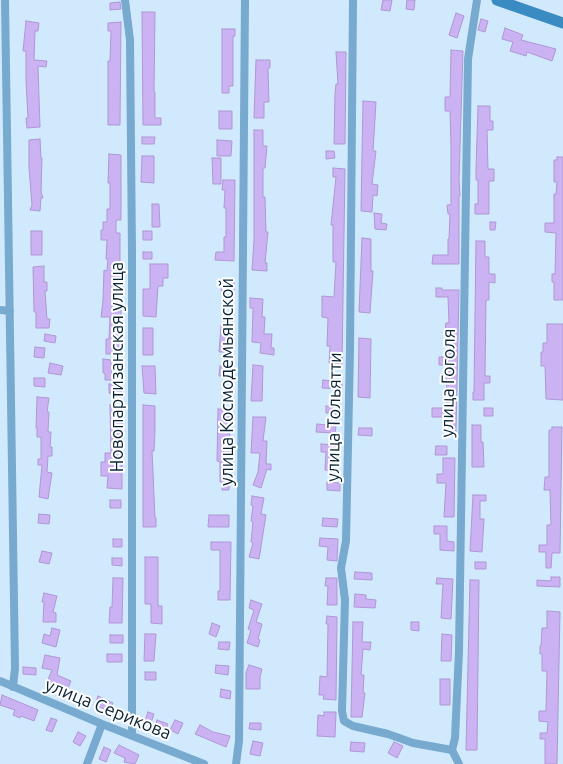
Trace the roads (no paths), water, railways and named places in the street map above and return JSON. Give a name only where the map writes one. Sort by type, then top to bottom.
[{"type":"street","points":[[5,0],[3,31],[4,231],[10,310],[15,668],[12,686]]},
{"type":"street","name":"Новопартизанская улица","points":[[125,0],[130,50],[132,735]]},
{"type":"street","name":"улица Космодемьянской","points":[[236,764],[240,741],[245,0]]},
{"type":"street","name":"улица Тольятти","points":[[353,0],[347,522],[346,542],[341,568],[345,600],[342,711],[344,721],[353,726],[388,734],[412,743],[452,750]]},
{"type":"street","name":"улица Гоголя","points":[[452,750],[455,738],[459,651],[468,59],[478,0]]},
{"type":"street","points":[[497,0],[563,24]]},
{"type":"street","points":[[0,310],[10,310]]},
{"type":"street","name":"улица Серикова","points":[[0,681],[204,764]]},
{"type":"street","points":[[87,764],[102,724]]},
{"type":"street","points":[[452,750],[459,764]]}]
